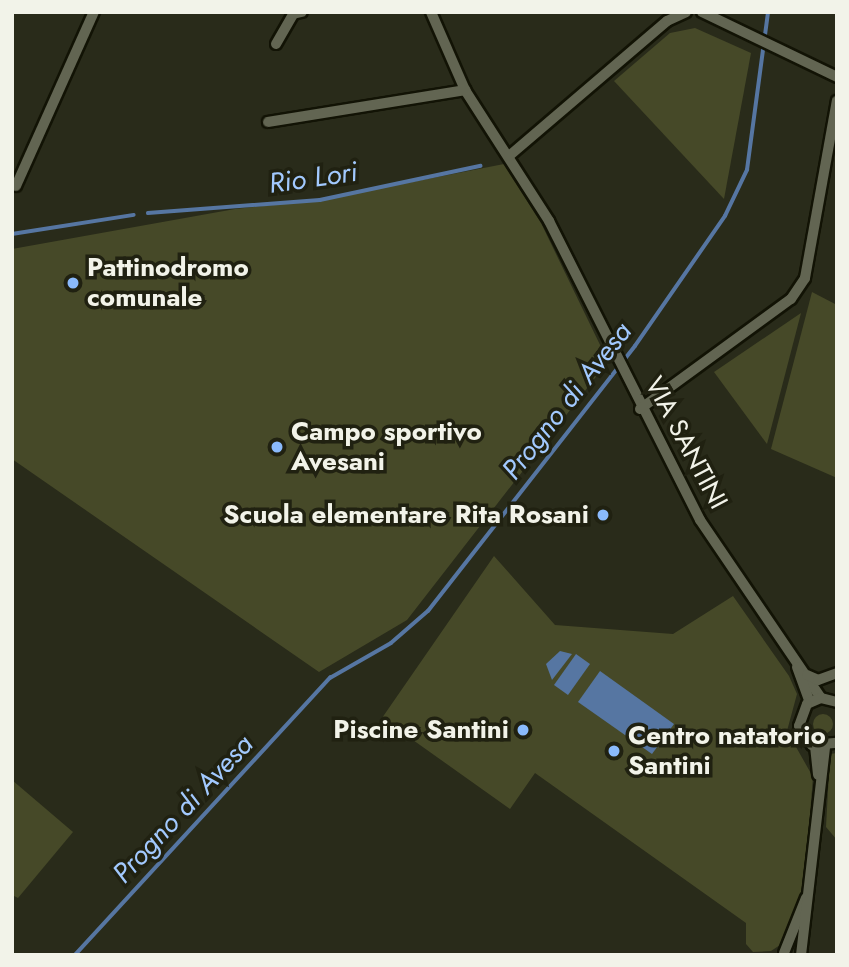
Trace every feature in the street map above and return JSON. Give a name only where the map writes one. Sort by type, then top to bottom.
[{"type":"street","points":[[16,186],[94,12]]},
{"type":"street","points":[[276,44],[293,14],[302,12]]},
{"type":"street","name":"VIA SANTINI","points":[[430,12],[465,90],[549,221],[640,408],[700,520],[796,664],[824,700]]},
{"type":"street","points":[[509,156],[667,22],[686,12]]},
{"type":"street","points":[[702,12],[837,77]]},
{"type":"street","points":[[268,122],[465,90]]},
{"type":"street","points":[[640,408],[791,299],[805,278],[837,101]]},
{"type":"street","name":"VIA SANTINI","points":[[796,664],[824,700]]},
{"type":"street","points":[[806,675],[818,680],[837,673]]},
{"type":"street","points":[[837,688],[824,700],[802,710],[799,726],[806,740],[820,746],[837,743]]},
{"type":"street","points":[[801,955],[810,885],[820,746]]},
{"type":"street","points":[[785,954],[810,885]]},
{"type":"green space","points":[[695,28],[751,53],[724,199],[614,81],[670,33]]},
{"type":"green space","name":"Campo sportivo Avesani","points":[[504,164],[541,223],[603,351],[596,351],[605,365],[407,620],[319,672],[12,459],[12,249],[235,209],[320,200]]},
{"type":"green space","points":[[812,292],[837,305],[837,478],[771,449]]},
{"type":"green space","points":[[801,313],[767,444],[714,372]]},
{"type":"green space","name":"Centro natatorio Santini","points":[[494,556],[555,625],[673,634],[733,596],[789,676],[797,694],[787,731],[813,777],[805,876],[797,911],[780,945],[771,951],[753,952],[746,944],[746,923],[535,773],[510,809],[382,718]]},
{"type":"green space","points":[[819,714],[827,714],[833,724],[827,734],[819,734],[813,728],[813,720]]},
{"type":"green space","points":[[837,753],[837,840],[826,827],[830,754]]},
{"type":"green space","points":[[12,780],[73,832],[18,898],[12,895]]},
{"type":"water","points":[[560,651],[572,654],[552,680],[546,664]]},
{"type":"water","points":[[576,654],[590,664],[568,695],[554,685]]},
{"type":"water","points":[[600,671],[674,724],[652,754],[578,702]]},
{"type":"waterway","name":"Progno di Avesa","points":[[75,955],[330,678],[391,643],[428,611],[635,346],[725,216],[747,170],[768,12]]},
{"type":"waterway","name":"Rio Lori","points":[[148,213],[320,200],[480,166]]},
{"type":"waterway","name":"Rio Lori","points":[[12,234],[134,215]]},
{"type":"place","name":"Pattinodromo comunale","points":[[73,283]]},
{"type":"place","name":"Campo sportivo Avesani","points":[[277,447]]},
{"type":"place","name":"Scuola elementare Rita Rosani","points":[[603,515]]},
{"type":"place","name":"Piscine Santini","points":[[523,730]]},
{"type":"place","name":"Centro natatorio Santini","points":[[614,751]]}]
